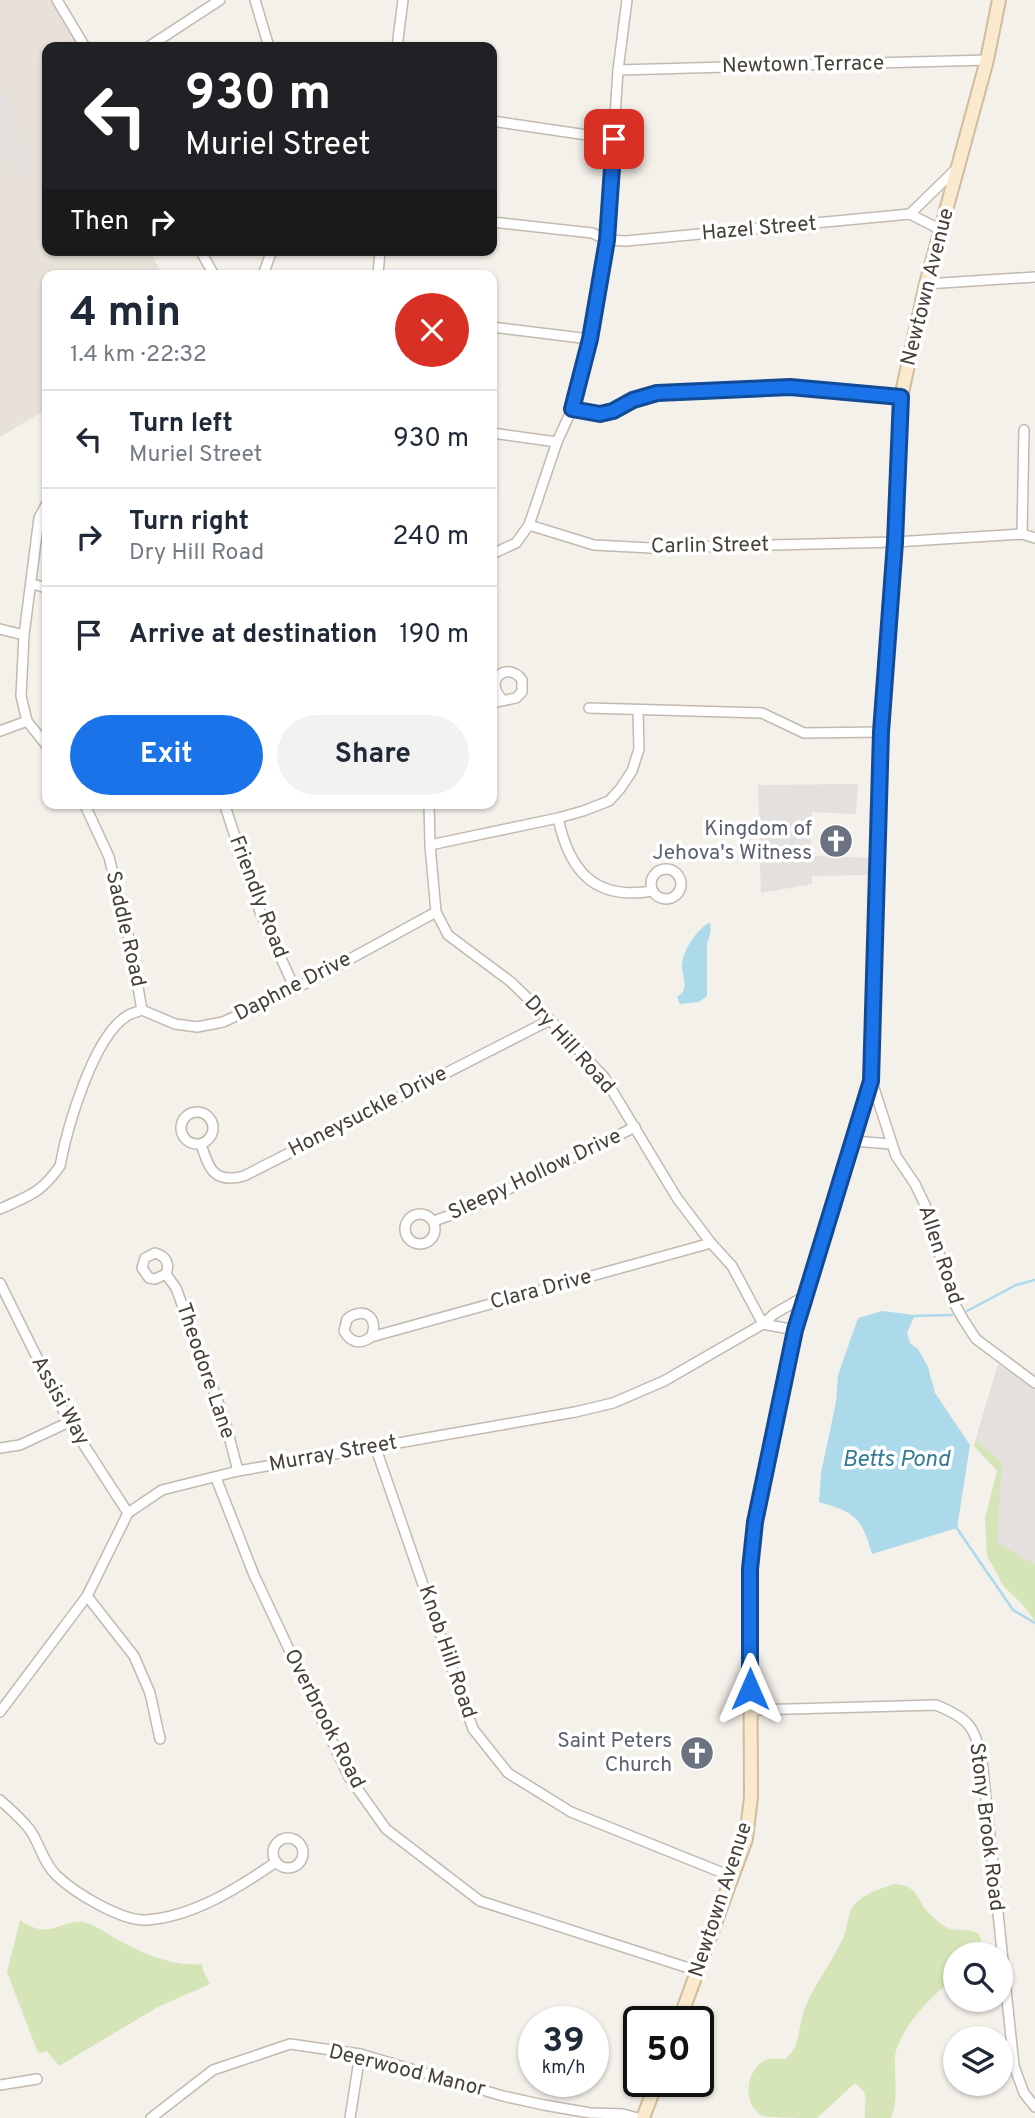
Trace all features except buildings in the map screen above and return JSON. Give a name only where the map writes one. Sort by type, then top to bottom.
[{"type":"main road","name":"Newtown Avenue","points":[[685,2006],[746,1839],[751,1797],[750,1569],[754,1534],[795,1330],[871,1081],[881,732],[895,542],[901,397],[926,285],[988,60],[999,0]]},
{"type":"main road","points":[[641,2118],[650,2097]]},
{"type":"street","points":[[57,0],[82,42]]},
{"type":"street","points":[[156,42],[220,0]]},
{"type":"street","points":[[255,0],[268,42]]},
{"type":"street","points":[[398,42],[403,0]]},
{"type":"street","points":[[497,552],[516,543],[529,525],[557,442],[572,409],[590,339],[607,240],[618,70],[627,0]]},
{"type":"street","name":"Newtown Terrace","points":[[618,70],[988,60]]},
{"type":"street","points":[[497,122],[614,139]]},
{"type":"street","points":[[941,230],[910,214],[958,167]]},
{"type":"street","name":"Hazel Street","points":[[497,223],[593,233],[607,240],[626,241],[910,214]]},
{"type":"street","points":[[926,285],[1035,277]]},
{"type":"street","points":[[497,328],[590,339]]},
{"type":"street","points":[[572,409],[600,414],[657,393],[790,387],[901,397]]},
{"type":"street","points":[[1024,430],[1022,534],[1035,538]]},
{"type":"street","points":[[497,434],[557,442]]},
{"type":"street","points":[[42,514],[24,635],[21,696],[27,721],[42,740]]},
{"type":"street","name":"Carlin Street","points":[[529,525],[594,545],[652,548],[895,542],[1022,534]]},
{"type":"street","points":[[32,584],[42,587]]},
{"type":"street","points":[[0,629],[24,635]]},
{"type":"street","points":[[497,702],[503,700]]},
{"type":"street","points":[[589,708],[762,713],[804,733],[881,732]]},
{"type":"street","points":[[430,845],[583,811],[608,801],[632,771],[639,749],[638,710]]},
{"type":"street","points":[[0,730],[27,721]]},
{"type":"street","name":"Saddle Road","points":[[0,1209],[39,1191],[60,1166],[95,1057],[109,1034],[127,1016],[142,1010],[131,947],[109,857],[87,809]]},
{"type":"street","name":"Friendly Road","points":[[226,809],[260,912],[295,989]]},
{"type":"street","name":"Dry Hill Road","points":[[429,809],[436,912],[448,935],[511,982],[604,1077],[677,1198],[732,1266],[763,1324]]},
{"type":"street","points":[[558,817],[571,859],[591,880],[628,894],[652,891]]},
{"type":"street","name":"Daphne Drive","points":[[142,1010],[175,1024],[197,1027],[223,1022],[295,989],[436,912]]},
{"type":"street","name":"Honeysuckle Drive","points":[[201,1144],[213,1173],[233,1179],[550,1020]]},
{"type":"street","name":"Allen Road","points":[[871,1081],[896,1156],[925,1205],[953,1301],[962,1319],[976,1339],[1035,1383]]},
{"type":"street","name":"Sleepy Hollow Drive","points":[[434,1222],[470,1208],[635,1127]]},
{"type":"street","points":[[853,1141],[891,1143]]},
{"type":"street","name":"Clara Drive","points":[[371,1337],[711,1243]]},
{"type":"street","name":"Theodore Lane","points":[[166,1274],[176,1288],[221,1408],[238,1471]]},
{"type":"street","name":"Assisi Way","points":[[0,1283],[69,1422],[128,1513]]},
{"type":"street","name":"Murray Street","points":[[0,1712],[87,1596],[128,1513],[162,1490],[238,1471],[613,1403],[664,1381],[763,1324],[774,1314],[805,1296]]},
{"type":"street","points":[[763,1324],[795,1330]]},
{"type":"street","points":[[0,1448],[20,1445],[69,1422]]},
{"type":"street","name":"Knob Hill Road","points":[[375,1446],[474,1729],[508,1773],[571,1812],[733,1877]]},
{"type":"street","name":"Overbrook Road","points":[[216,1478],[254,1575],[349,1777],[386,1829],[480,1901],[698,1971]]},
{"type":"street","points":[[87,1596],[134,1656],[150,1693],[160,1739]]},
{"type":"street","name":"Stony Brook Road","points":[[750,1710],[936,1705],[957,1714],[969,1723],[978,1739],[982,1760],[1014,2066],[1024,2092],[1035,2107]]},
{"type":"street","points":[[0,1800],[31,1831],[42,1856],[55,1875],[77,1892],[111,1911],[144,1920],[200,1907],[276,1862]]},
{"type":"street","name":"Deerwood Manor","points":[[151,2118],[213,2070],[290,2044],[360,2054],[503,2096],[544,2105],[641,2118]]},
{"type":"street","points":[[350,2118],[360,2054]]},
{"type":"street","points":[[0,2085],[37,2079]]},
{"type":"shaded area","points":[[0,0],[52,0],[76,42],[42,42],[42,256],[152,256],[160,270],[42,270],[42,412],[0,437]]},
{"type":"shaded area","points":[[0,79],[29,163],[29,172],[14,177],[0,136]]},
{"type":"shaded area","points":[[858,784],[856,814],[812,812],[811,856],[872,858],[872,875],[812,876],[812,884],[761,893],[758,785]]},
{"type":"shaded area","points":[[998,1364],[1035,1389],[1035,1564],[997,1543],[1002,1462],[976,1441]]},
{"type":"green space","points":[[998,1364],[1035,1389],[1035,1621],[1004,1587],[987,1556],[985,1518],[997,1471],[974,1446]]},
{"type":"green space","points":[[895,1884],[909,1888],[936,1920],[951,1929],[975,1932],[979,1934],[981,1941],[943,1942],[943,1988],[918,2013],[897,2047],[896,2095],[891,2118],[865,2118],[866,2099],[855,2083],[817,2118],[763,2116],[756,2111],[749,2097],[748,2088],[753,2073],[764,2061],[785,2059],[794,2049],[804,2010],[843,1938],[853,1907],[860,1899]]},
{"type":"green space","points":[[20,1920],[41,1929],[87,1923],[149,1955],[181,1964],[202,1964],[210,1984],[158,2007],[59,2066],[47,2051],[38,2053],[7,1972]]},
{"type":"water","points":[[710,922],[707,944],[707,996],[699,1002],[680,1004],[677,997],[685,987],[682,968],[684,955],[695,935]]},
{"type":"water","name":"Betts Pond","points":[[882,1311],[915,1315],[907,1333],[910,1343],[918,1349],[928,1367],[935,1393],[970,1445],[957,1528],[872,1554],[865,1532],[855,1518],[841,1509],[819,1502],[821,1473],[836,1402],[838,1375],[858,1318]]},
{"type":"waterway","points":[[967,1311],[1016,1285],[1035,1280]]},
{"type":"waterway","points":[[914,1316],[952,1315]]},
{"type":"waterway","points":[[956,1527],[1013,1610],[1035,1623]]},
{"type":"place","name":"Kingdom of Jehova's Witness","points":[[836,841]]},
{"type":"place","name":"Saint Peters Church","points":[[697,1753]]},
{"type":"route","points":[[614,139],[607,240],[590,339],[572,409],[600,414],[657,393],[790,387],[901,397],[895,542],[881,732],[871,1081],[795,1330],[755,1522],[750,1569],[750,1689]]}]
